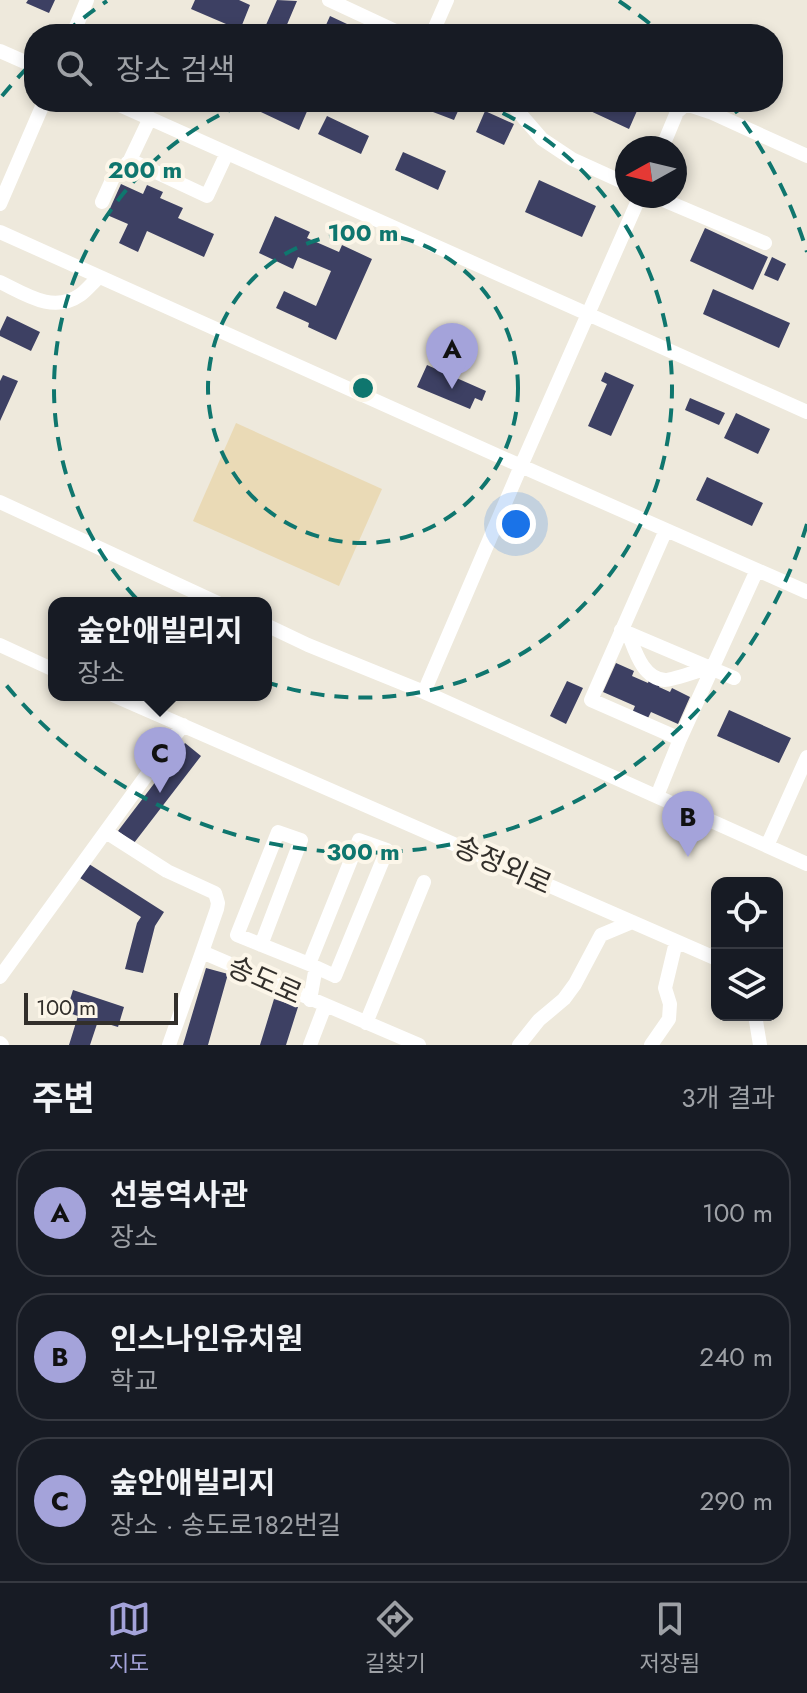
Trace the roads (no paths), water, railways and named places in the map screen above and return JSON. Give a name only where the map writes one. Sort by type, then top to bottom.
[{"type":"street","points":[[77,24],[87,0]]},
{"type":"street","points":[[329,0],[381,24]]},
{"type":"street","points":[[436,24],[447,0]]},
{"type":"street","points":[[0,51],[24,62]]},
{"type":"street","points":[[0,204],[40,112]]},
{"type":"street","points":[[136,112],[807,412]]},
{"type":"street","points":[[519,112],[542,139],[572,159],[615,179]]},
{"type":"street","points":[[667,136],[677,112]]},
{"type":"street","points":[[710,112],[807,156]]},
{"type":"street","points":[[102,202],[113,178],[130,160],[150,118]]},
{"type":"street","points":[[130,160],[207,196],[227,153]]},
{"type":"street","points":[[424,692],[635,208]]},
{"type":"street","points":[[682,208],[765,243]]},
{"type":"street","points":[[0,232],[807,592]]},
{"type":"street","points":[[0,282],[47,304],[80,295],[99,277]]},
{"type":"street","points":[[0,502],[205,597]]},
{"type":"street","points":[[666,530],[591,700],[680,739]]},
{"type":"street","points":[[657,796],[710,668],[757,570]]},
{"type":"street","points":[[272,628],[424,692],[807,864]]},
{"type":"street","points":[[624,631],[734,678]]},
{"type":"street","points":[[624,631],[648,673],[666,680],[710,668]]},
{"type":"street","points":[[0,645],[48,667]]},
{"type":"street","name":"송정외로","points":[[127,701],[711,957]]},
{"type":"street","points":[[0,977],[183,725]]},
{"type":"street","points":[[767,846],[807,757]]},
{"type":"street","points":[[106,832],[158,867],[215,893],[218,903],[202,952]]},
{"type":"street","points":[[261,945],[301,840],[278,832],[237,935],[261,945],[314,966],[335,976],[387,850],[359,840],[314,966],[310,1000]]},
{"type":"street","points":[[366,1023],[424,882]]},
{"type":"street","points":[[519,1045],[539,1020],[564,999],[601,935],[632,922]]},
{"type":"street","points":[[651,1045],[669,1019],[670,1004],[665,988],[676,942]]},
{"type":"street","name":"송도로","points":[[169,1045],[202,952],[419,1045]]},
{"type":"street","points":[[310,1045],[325,1006]]},
{"type":"street","points":[[756,1021],[760,1045]]},
{"type":"place","name":"선봉역사관","points":[[452,389]]},
{"type":"place","name":"숲안애빌리지","points":[[160,793]]},
{"type":"place","name":"인스나인유치원","points":[[688,857]]}]
